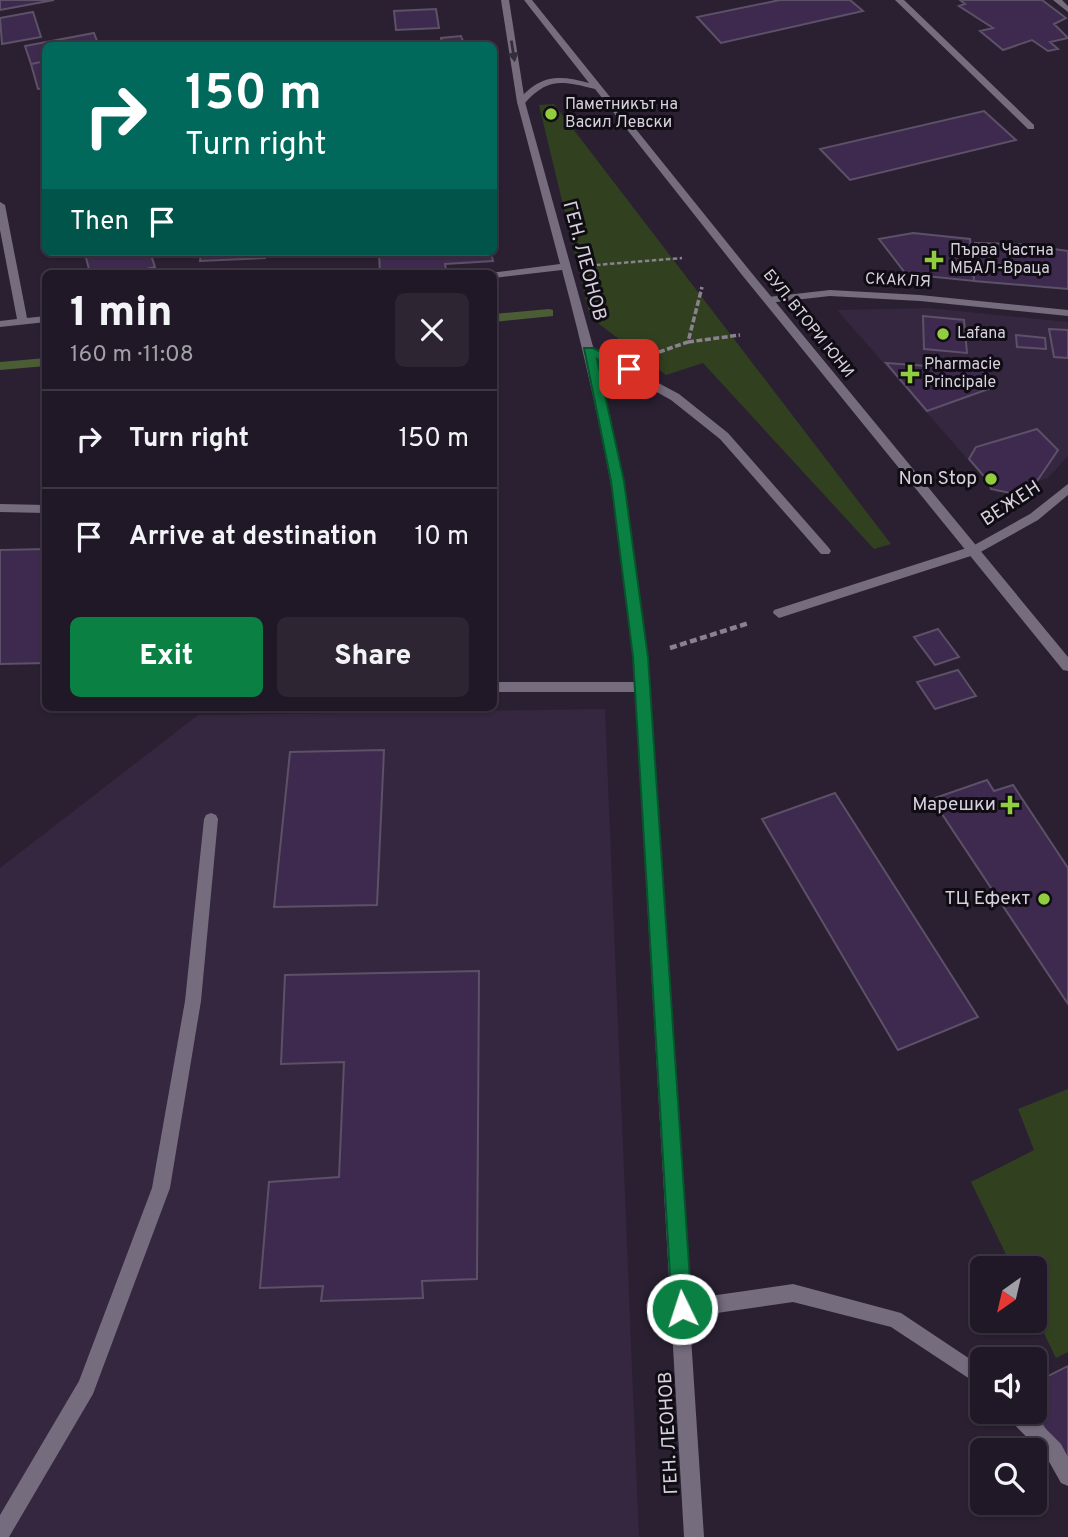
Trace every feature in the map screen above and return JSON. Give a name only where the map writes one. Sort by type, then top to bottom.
[{"type":"street","name":"ГЕН. ЛЕОНОВ","points":[[505,0],[521,102],[589,351],[618,481],[640,657],[694,1537]]},
{"type":"street","name":"БУЛ. ВТОРИ ЮНИ","points":[[528,0],[768,300],[1068,666]]},
{"type":"street","points":[[899,0],[1031,127]]},
{"type":"street","points":[[1057,0],[1068,10]]},
{"type":"street","points":[[521,102],[534,86],[545,80],[564,80],[596,87]]},
{"type":"street","points":[[0,205],[23,321]]},
{"type":"street","points":[[497,275],[565,267]]},
{"type":"street","name":"СКАКЛЯ","points":[[768,300],[843,294],[920,298],[1068,313]]},
{"type":"street","points":[[0,324],[42,319]]},
{"type":"street","points":[[589,351],[643,377],[675,397],[724,436],[825,551]]},
{"type":"street","name":"ВЕЖЕН","points":[[779,613],[973,551],[1034,517],[1068,488]]},
{"type":"street","points":[[0,508],[42,509]]},
{"type":"street","points":[[497,687],[642,687]]},
{"type":"street","points":[[0,1534],[86,1387],[161,1188],[193,1001],[211,819]]},
{"type":"street","points":[[682,1309],[793,1293],[895,1319],[970,1370]]},
{"type":"street","points":[[1028,1424],[1054,1451],[1068,1476]]},
{"type":"path","points":[[565,267],[682,258]]},
{"type":"path","points":[[688,342],[702,287]]},
{"type":"path","points":[[643,377],[647,356],[688,342],[740,335]]},
{"type":"path","points":[[640,657],[779,613]]},
{"type":"shaded area","points":[[929,308],[1068,322],[1068,456],[1048,478],[997,493],[837,310]]},
{"type":"shaded area","points":[[605,709],[639,1537],[0,1537],[0,868],[198,715]]},
{"type":"green space","points":[[554,104],[891,544],[874,549],[703,363],[666,375],[590,317],[539,105]]},
{"type":"green space","points":[[1068,1089],[1068,1352],[1056,1358],[1044,1334],[1047,1333],[1047,1256],[1007,1256],[971,1182],[1034,1150],[1018,1109]]},
{"type":"building","points":[[0,0],[54,0],[0,10]]},
{"type":"building","points":[[780,0],[850,0],[863,11],[721,43],[697,17]]},
{"type":"building","points":[[960,0],[1042,0],[1066,18],[1054,24],[1068,38],[1050,42],[1058,49],[1048,51],[1032,40],[1003,50],[980,31],[993,28],[959,6],[965,4]]},
{"type":"building","points":[[436,9],[439,28],[396,30],[394,11]]},
{"type":"building","points":[[33,12],[41,37],[2,44],[0,18]]},
{"type":"building","points":[[94,33],[97,42],[46,42]]},
{"type":"building","points":[[461,36],[463,42],[442,42],[441,38]]},
{"type":"building","points":[[42,43],[42,62],[31,64],[25,46]]},
{"type":"building","points":[[42,62],[42,88],[38,89],[31,64]]},
{"type":"building","points":[[984,111],[1016,140],[850,180],[820,149]]},
{"type":"building","name":"Първа Частна МБАЛ-Враца","points":[[913,233],[970,239],[974,281],[906,274],[879,239]]},
{"type":"building","points":[[975,243],[1018,244],[1068,251],[1068,289],[974,281],[972,246],[975,247]]},
{"type":"building","points":[[86,256],[151,256],[155,267],[142,270],[89,270]]},
{"type":"building","points":[[201,256],[265,256],[265,258],[200,261]]},
{"type":"building","points":[[379,256],[492,256],[493,261],[445,264],[446,270],[380,270]]},
{"type":"building","points":[[923,316],[964,320],[967,353],[924,349]]},
{"type":"building","points":[[1049,329],[1068,330],[1068,358],[1054,357]]},
{"type":"building","points":[[1016,335],[1045,338],[1046,349],[1017,347]]},
{"type":"building","points":[[886,363],[982,370],[994,387],[927,411]]},
{"type":"building","points":[[1037,429],[1058,450],[1033,487],[1010,493],[991,489],[989,482],[969,459],[976,447]]},
{"type":"building","points":[[42,549],[42,663],[0,664],[0,550]]},
{"type":"building","points":[[938,629],[959,657],[935,665],[914,637]]},
{"type":"building","points":[[958,670],[976,696],[935,709],[917,682]]},
{"type":"building","points":[[384,750],[377,905],[274,907],[290,752]]},
{"type":"building","points":[[987,780],[994,791],[1013,785],[1068,868],[1068,1004],[932,799]]},
{"type":"building","points":[[835,793],[978,1017],[898,1050],[762,819]]},
{"type":"building","points":[[479,971],[477,1279],[422,1281],[423,1298],[321,1301],[323,1286],[260,1288],[269,1182],[339,1177],[344,1062],[281,1064],[285,975]]},
{"type":"building","points":[[1068,1366],[1068,1469],[1042,1424],[1047,1424],[1047,1376]]},
{"type":"waterway","name":"СКАКЛЯ","points":[[497,318],[549,313]]},
{"type":"waterway","name":"СКАКЛЯ","points":[[0,366],[42,362]]},
{"type":"place","name":"Паметникът на Васил Левски","points":[[551,114]]},
{"type":"place","name":"Първа Частна МБАЛ-Враца","points":[[934,260]]},
{"type":"place","name":"Lafana","points":[[943,334]]},
{"type":"place","name":"Pharmacie Principale","points":[[910,374]]},
{"type":"place","name":"Non Stop","points":[[991,479]]},
{"type":"place","name":"Марешки","points":[[1010,805]]},
{"type":"place","name":"ТЦ Ефект","points":[[1044,899]]},
{"type":"route","points":[[629,369],[589,351],[618,481],[640,657],[682,1309]]}]
